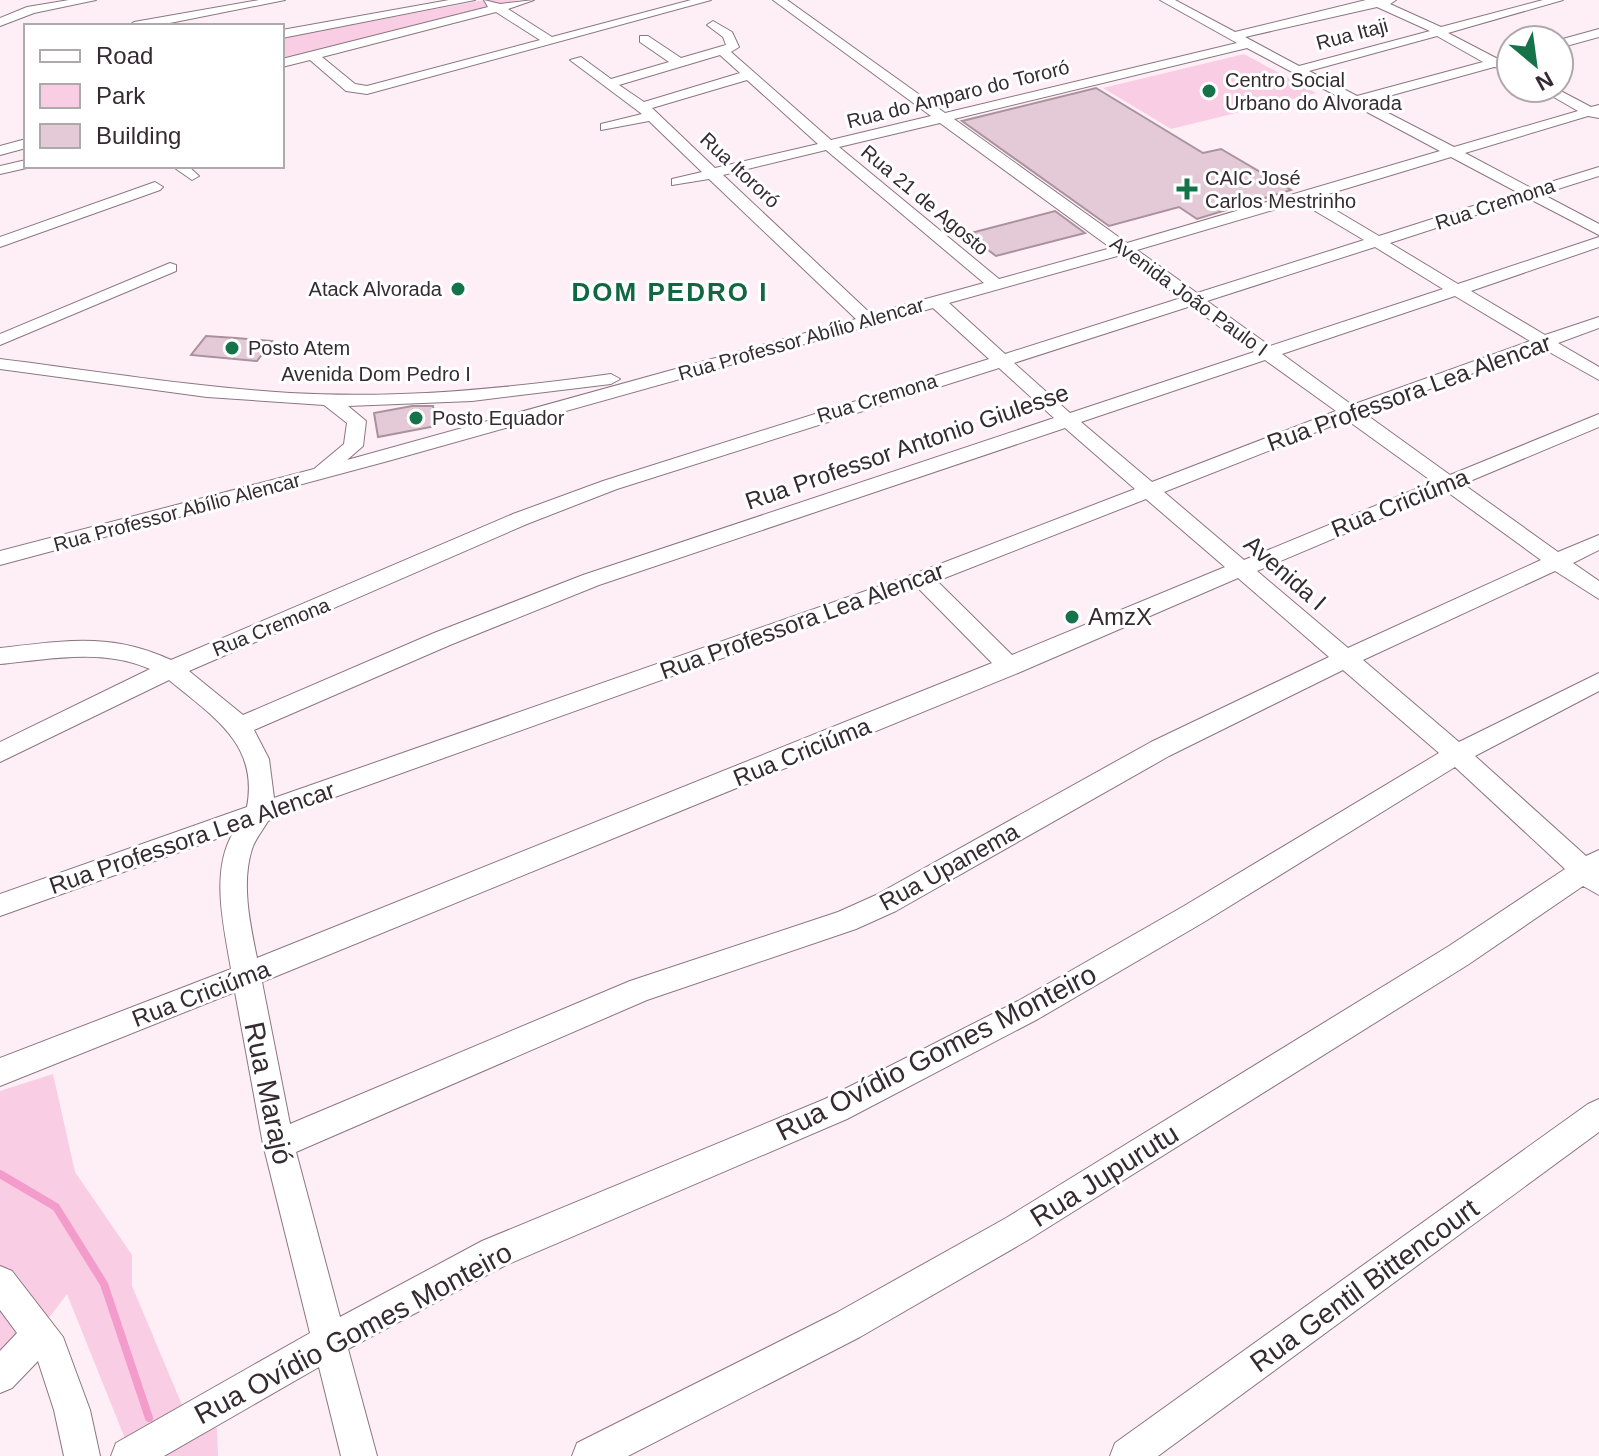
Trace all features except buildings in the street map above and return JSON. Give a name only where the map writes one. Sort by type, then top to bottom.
[{"type":"street","points":[[0,19],[57,0]]},
{"type":"street","points":[[24,9],[90,0]]},
{"type":"street","points":[[146,24],[279,0]]},
{"type":"street","points":[[284,34],[469,0]]},
{"type":"street","points":[[284,62],[492,4],[528,0]]},
{"type":"street","points":[[312,55],[351,88],[372,89],[681,0]]},
{"type":"street","points":[[492,4],[547,40],[705,0]]},
{"type":"street","name":"Avenida João Paulo I","points":[[779,0],[1599,592]]},
{"type":"street","points":[[1233,36],[1380,1],[1495,62]]},
{"type":"street","name":"Rua Itaji","points":[[1298,70],[1551,1]]},
{"type":"street","points":[[1172,4],[1200,2]]},
{"type":"street","points":[[1172,4],[1599,230]]},
{"type":"street","points":[[611,83],[733,47],[734,43],[713,25]]},
{"type":"street","points":[[1575,40],[1599,33]]},
{"type":"street","points":[[644,39],[680,63]]},
{"type":"street","name":"Rua do Amparo do Tororó","points":[[677,182],[1248,44]]},
{"type":"street","name":"Rua 21 de Agosto","points":[[723,51],[829,146],[995,284]]},
{"type":"street","name":"Rua Itororó","points":[[576,60],[647,112],[867,320]]},
{"type":"street","points":[[1354,101],[1495,63]]},
{"type":"street","points":[[606,127],[748,75]]},
{"type":"street","points":[[1575,102],[1596,112]]},
{"type":"street","name":"Rua Professor Abílio Alencar","points":[[0,558],[381,457],[1124,249],[1596,112]]},
{"type":"street","points":[[0,151],[24,144]]},
{"type":"street","points":[[0,170],[24,164]]},
{"type":"street","name":"Rua Cremona","points":[[0,753],[171,669],[320,608],[520,519],[610,485],[1599,171]]},
{"type":"street","points":[[0,242],[155,187]]},
{"type":"street","points":[[1301,196],[1599,375]]},
{"type":"street","name":"Rua Professor Antonio Giulesse","points":[[240,726],[442,639],[591,580],[1599,242]]},
{"type":"street","points":[[0,340],[170,268]]},
{"type":"street","name":"Avenida I","points":[[936,301],[1068,421],[1594,871]]},
{"type":"street","name":"Rua Professora Lea Alencar","points":[[0,905],[922,579],[1350,412],[1599,322]]},
{"type":"street","name":"Avenida Dom Pedro I","points":[[0,364],[234,393],[329,400],[416,400],[554,387],[704,366]]},
{"type":"street","points":[[554,387],[562,396],[556,408]]},
{"type":"street","points":[[329,400],[357,421]]},
{"type":"street","points":[[357,421],[371,413],[416,400]]},
{"type":"street","name":"Rua Criciúma","points":[[0,1072],[245,977],[1010,667],[1239,568],[1599,420]]},
{"type":"street","points":[[312,476],[353,446],[357,421]]},
{"type":"street","points":[[353,446],[381,457]]},
{"type":"street","name":"Rua Upanema","points":[[278,1144],[640,990],[846,921],[886,903],[1160,749],[1345,659],[1599,542]]},
{"type":"street","points":[[922,579],[1010,667]]},
{"type":"street","name":"Rua Marajó","points":[[0,656],[88,647],[140,655],[171,669],[240,726],[257,759],[262,794],[258,816],[240,844],[233,896],[245,977],[278,1144],[359,1456]]},
{"type":"street","name":"Rua Ovídio Gomes Monteiro","points":[[129,1456],[329,1341],[494,1253],[836,1109],[1028,1010],[1194,914],[1457,754],[1599,681]]},
{"type":"street","name":"Rua Jupurutu","points":[[590,1456],[848,1325],[1017,1229],[1594,871]]},
{"type":"street","name":"Rua Gentil Bittencourt","points":[[1128,1456],[1599,1114]]},
{"type":"street","points":[[0,1283],[51,1349],[72,1410],[82,1456]]},
{"type":"street","points":[[0,1376],[40,1333]]},
{"type":"green space","points":[[484,0],[519,0],[284,59],[284,38]]},
{"type":"green space","name":"Centro Social Urbano do Alvorada","points":[[1244,54],[1316,93],[1171,129],[1103,88]]},
{"type":"green space","points":[[53,1074],[75,1172],[132,1255],[132,1286],[182,1405],[203,1426],[217,1428],[218,1456],[132,1456],[67,1294],[0,1382],[0,1091]]},
{"type":"waterway","points":[[0,1174],[56,1207],[104,1284],[149,1418]]},
{"type":"place","name":"Centro Social Urbano do Alvorada","points":[[1209,91]]},
{"type":"place","name":"CAIC José Carlos Mestrinho","points":[[1187,189]]},
{"type":"place","name":"Atack Alvorada","points":[[458,289]]},
{"type":"place","name":"Posto Atem","points":[[232,348]]},
{"type":"place","name":"Posto Equador","points":[[416,418]]},
{"type":"place","name":"AmzX","points":[[1072,617]]},
{"type":"district","name":"DOM PEDRO I","points":[[670,292]]}]
